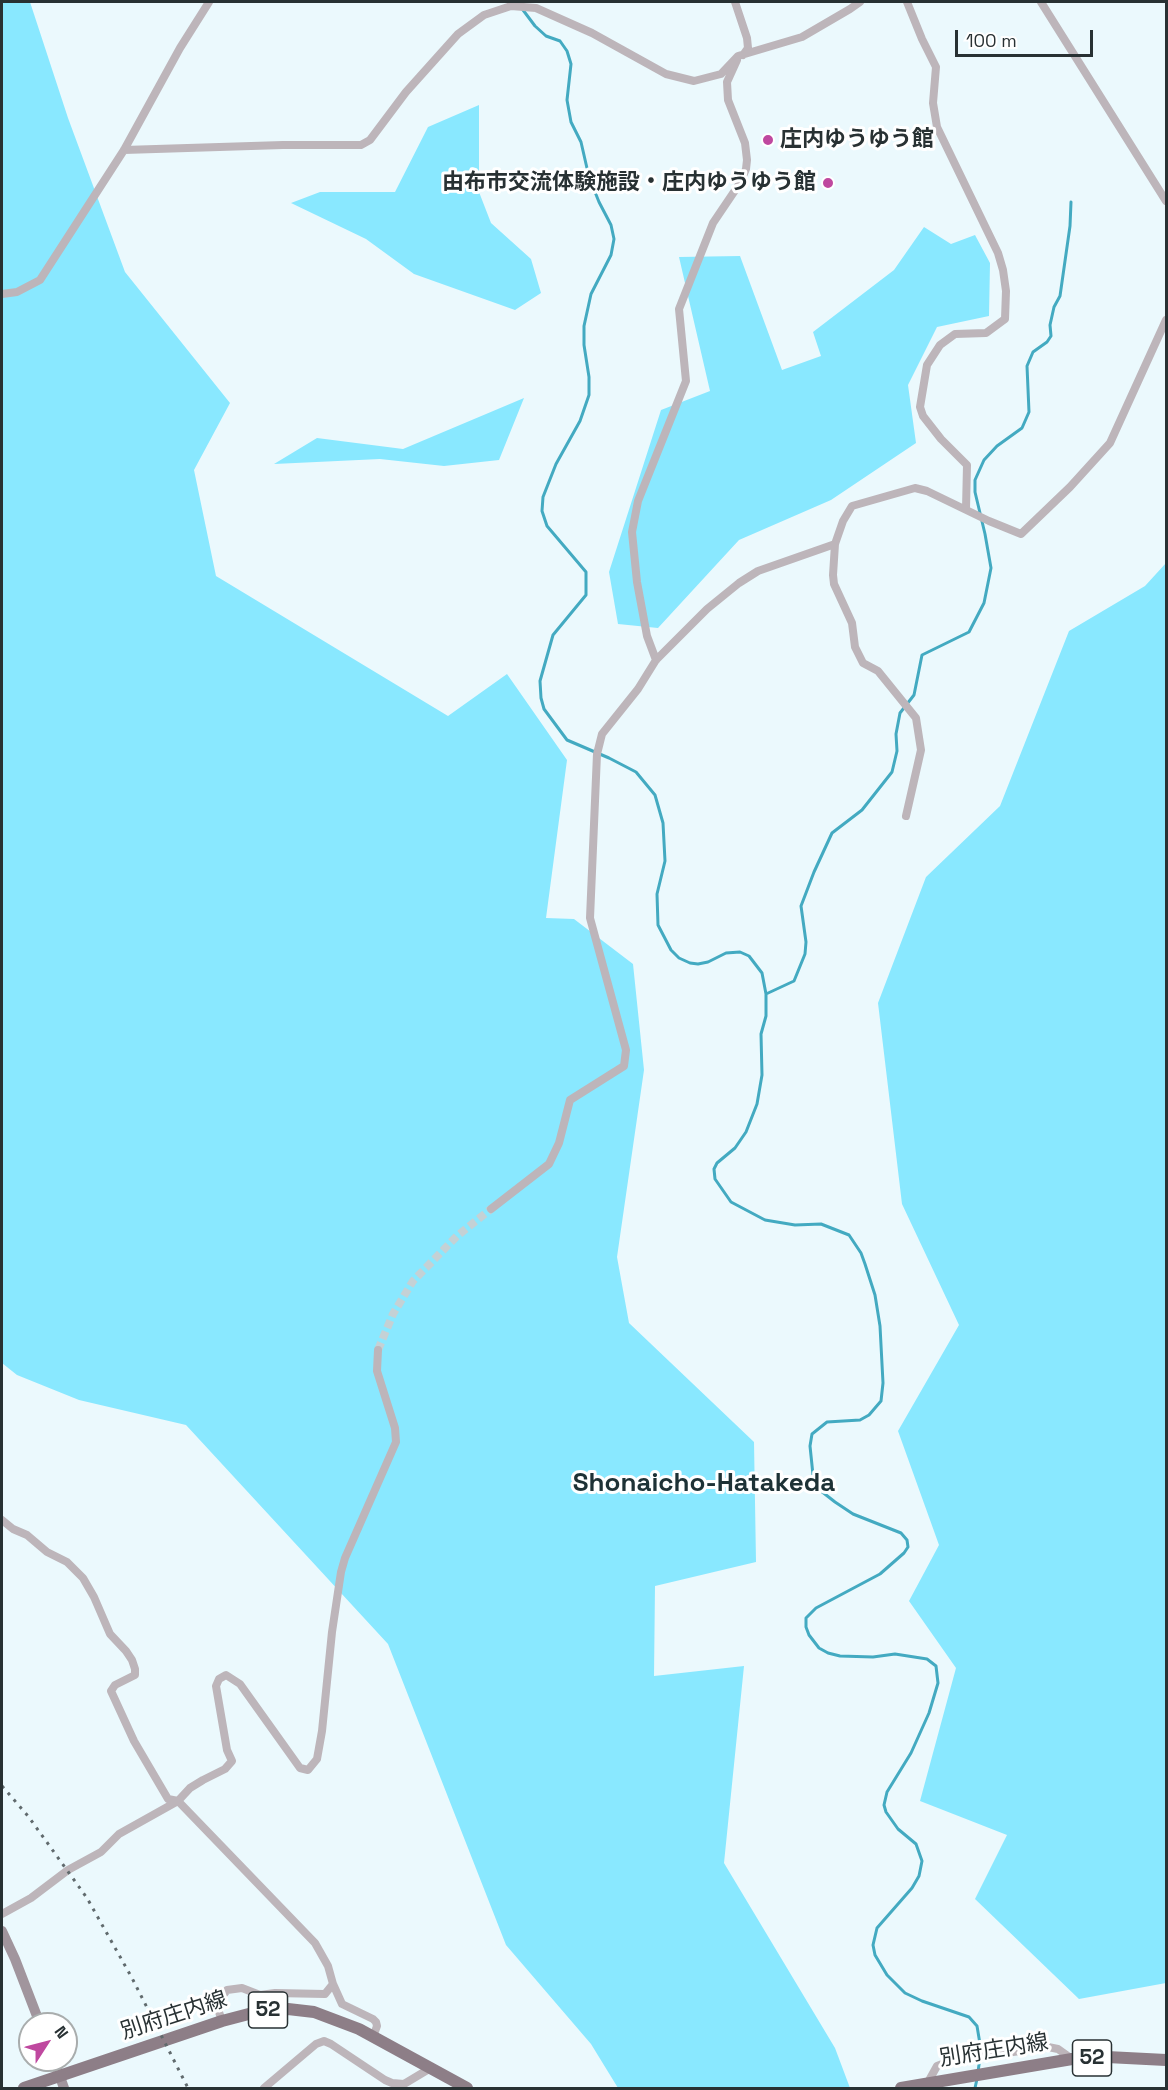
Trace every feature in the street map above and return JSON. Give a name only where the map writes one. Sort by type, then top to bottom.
[{"type":"main road","points":[[2,1931],[35,2012]]},
{"type":"main road","name":"別府庄内線","points":[[24,2088],[62,2082],[222,2021],[264,2010],[306,2011],[339,2020],[467,2088]]},
{"type":"main road","name":"別府庄内線","points":[[901,2088],[928,2086],[1072,2059],[1107,2057],[1167,2060]]},
{"type":"street","points":[[2,294],[17,292],[40,280],[124,150],[180,48],[209,2]]},
{"type":"street","points":[[124,150],[361,145],[370,141],[406,92],[458,34],[484,15],[511,6],[536,8],[592,33],[666,74],[694,81],[721,74],[748,48],[735,2]]},
{"type":"street","points":[[656,660],[647,636],[637,582],[632,532],[638,501],[686,381],[679,309],[713,223],[740,183],[746,169],[745,143],[728,100],[727,82],[741,56],[802,37],[860,2]]},
{"type":"street","points":[[907,2],[921,39],[936,68],[933,103],[937,127],[998,253],[1006,291],[1005,319],[986,333],[955,334],[940,345],[927,365],[921,407],[923,416],[940,439],[967,465],[966,509]]},
{"type":"street","points":[[1041,2],[1167,201]]},
{"type":"street","points":[[906,816],[921,750],[916,718],[878,670],[863,663],[855,647],[852,623],[834,584],[835,544],[843,521],[852,506],[915,488],[927,491],[988,521],[1021,534],[1070,488],[1110,443],[1167,320]]},
{"type":"street","points":[[491,1209],[549,1164],[559,1143],[570,1100],[624,1066],[626,1050],[591,918],[597,754],[602,734],[638,689],[656,660],[707,609],[758,571],[835,544]]},
{"type":"street","points":[[2,1914],[31,1898],[68,1870],[101,1852],[119,1834],[178,1801],[190,1788],[225,1769],[232,1761],[227,1750],[216,1686],[219,1678],[226,1675],[240,1684],[300,1768],[308,1770],[317,1759],[341,1572],[396,1442],[395,1428],[377,1371],[378,1350]]},
{"type":"street","points":[[2,1520],[13,1529],[27,1535],[47,1552],[67,1562],[83,1578],[110,1634],[126,1651],[135,1669],[135,1675],[115,1685],[111,1691],[134,1741],[168,1799],[178,1801],[315,1943],[328,1966],[338,1999],[342,2004],[376,2022],[373,2037]]},
{"type":"street","points":[[222,2021],[218,2002],[227,1990],[242,1988],[263,1995],[275,1993],[319,1995],[325,1994],[333,1984]]},
{"type":"street","points":[[264,2088],[316,2044],[324,2042],[331,2044],[392,2083],[404,2084],[429,2069]]},
{"type":"street","points":[[928,2086],[937,2066],[950,2061],[1048,2048],[1058,2049],[1072,2059]]},
{"type":"shaded area","points":[[2,2],[30,2],[68,118],[125,272],[230,403],[194,470],[216,576],[448,716],[507,674],[567,760],[546,918],[574,919],[633,964],[644,1070],[617,1257],[629,1323],[754,1442],[756,1562],[655,1586],[654,1676],[744,1666],[724,1863],[835,2048],[850,2088],[618,2088],[591,2044],[506,1945],[388,1644],[186,1425],[79,1400],[17,1375],[2,1363]]},
{"type":"shaded area","points":[[479,105],[479,192],[491,223],[531,259],[541,293],[515,310],[414,274],[366,239],[291,203],[320,192],[395,192],[428,127]]},
{"type":"shaded area","points":[[924,227],[951,244],[975,235],[990,263],[989,316],[937,327],[908,385],[916,443],[831,500],[739,540],[658,628],[618,624],[609,572],[661,410],[710,391],[679,257],[740,256],[782,370],[821,356],[813,332],[894,270]]},
{"type":"shaded area","points":[[524,398],[499,460],[444,466],[380,459],[274,464],[317,438],[403,449]]},
{"type":"shaded area","points":[[1166,563],[1166,1983],[1079,1999],[975,1899],[1007,1835],[920,1801],[956,1668],[909,1601],[939,1545],[898,1431],[959,1325],[902,1204],[878,1003],[926,877],[1000,806],[1069,631],[1145,586]]},
{"type":"waterway","points":[[517,2],[535,26],[546,36],[560,41],[567,51],[571,64],[567,100],[571,122],[581,142],[589,177],[611,225],[614,239],[611,255],[591,294],[584,326],[589,395],[580,421],[556,464],[543,497],[542,511],[547,526],[586,572],[586,595],[553,635],[540,681],[541,698],[544,709],[567,740],[636,772],[655,795],[663,823],[665,861],[657,894],[658,925],[671,950],[679,958],[698,964],[726,953],[740,952],[749,956],[762,973],[766,994],[766,1016],[761,1034],[762,1075],[757,1104],[746,1132],[735,1148],[717,1163],[714,1169],[715,1179],[731,1202],[765,1220],[795,1225],[821,1224],[849,1235],[861,1253],[875,1295],[880,1326],[883,1383],[881,1401],[869,1415],[860,1420],[827,1422],[812,1434],[810,1446],[813,1475],[821,1491],[835,1502],[853,1514],[901,1533],[907,1540],[908,1547],[880,1574],[816,1608],[806,1618],[806,1627],[819,1648],[828,1653],[840,1656],[873,1657],[895,1654],[927,1659],[936,1666],[938,1683],[929,1713],[911,1753],[887,1792],[884,1805],[898,1829],[916,1844],[922,1861],[919,1876],[912,1888],[877,1928],[873,1945],[875,1955],[887,1975],[905,1993],[969,2017],[977,2026],[981,2050],[978,2072]]},
{"type":"waterway","points":[[766,994],[794,981],[805,954],[806,942],[801,906],[832,833],[862,810],[892,772],[897,751],[896,734],[900,713],[914,695],[922,655],[969,632],[984,603],[991,568],[975,492],[975,480],[984,460],[997,446],[1022,428],[1029,412],[1027,366],[1033,352],[1047,342],[1051,336],[1050,325],[1054,307],[1060,296],[1071,202]]},
{"type":"waterway","points":[[975,2088],[977,2079]]},
{"type":"tunnel","points":[[378,1350],[393,1314],[413,1281],[457,1236],[491,1209]]},
{"type":"railway","points":[[2,1786],[28,1816],[87,1898],[132,1978],[188,2088]]},
{"type":"place","name":"庄内ゆうゆう館","points":[[768,140]]},
{"type":"place","name":"由布市交流体験施設・庄内ゆうゆう館","points":[[828,183]]},
{"type":"district","name":"Shonaicho-Hatakeda","points":[[704,1484]]}]
